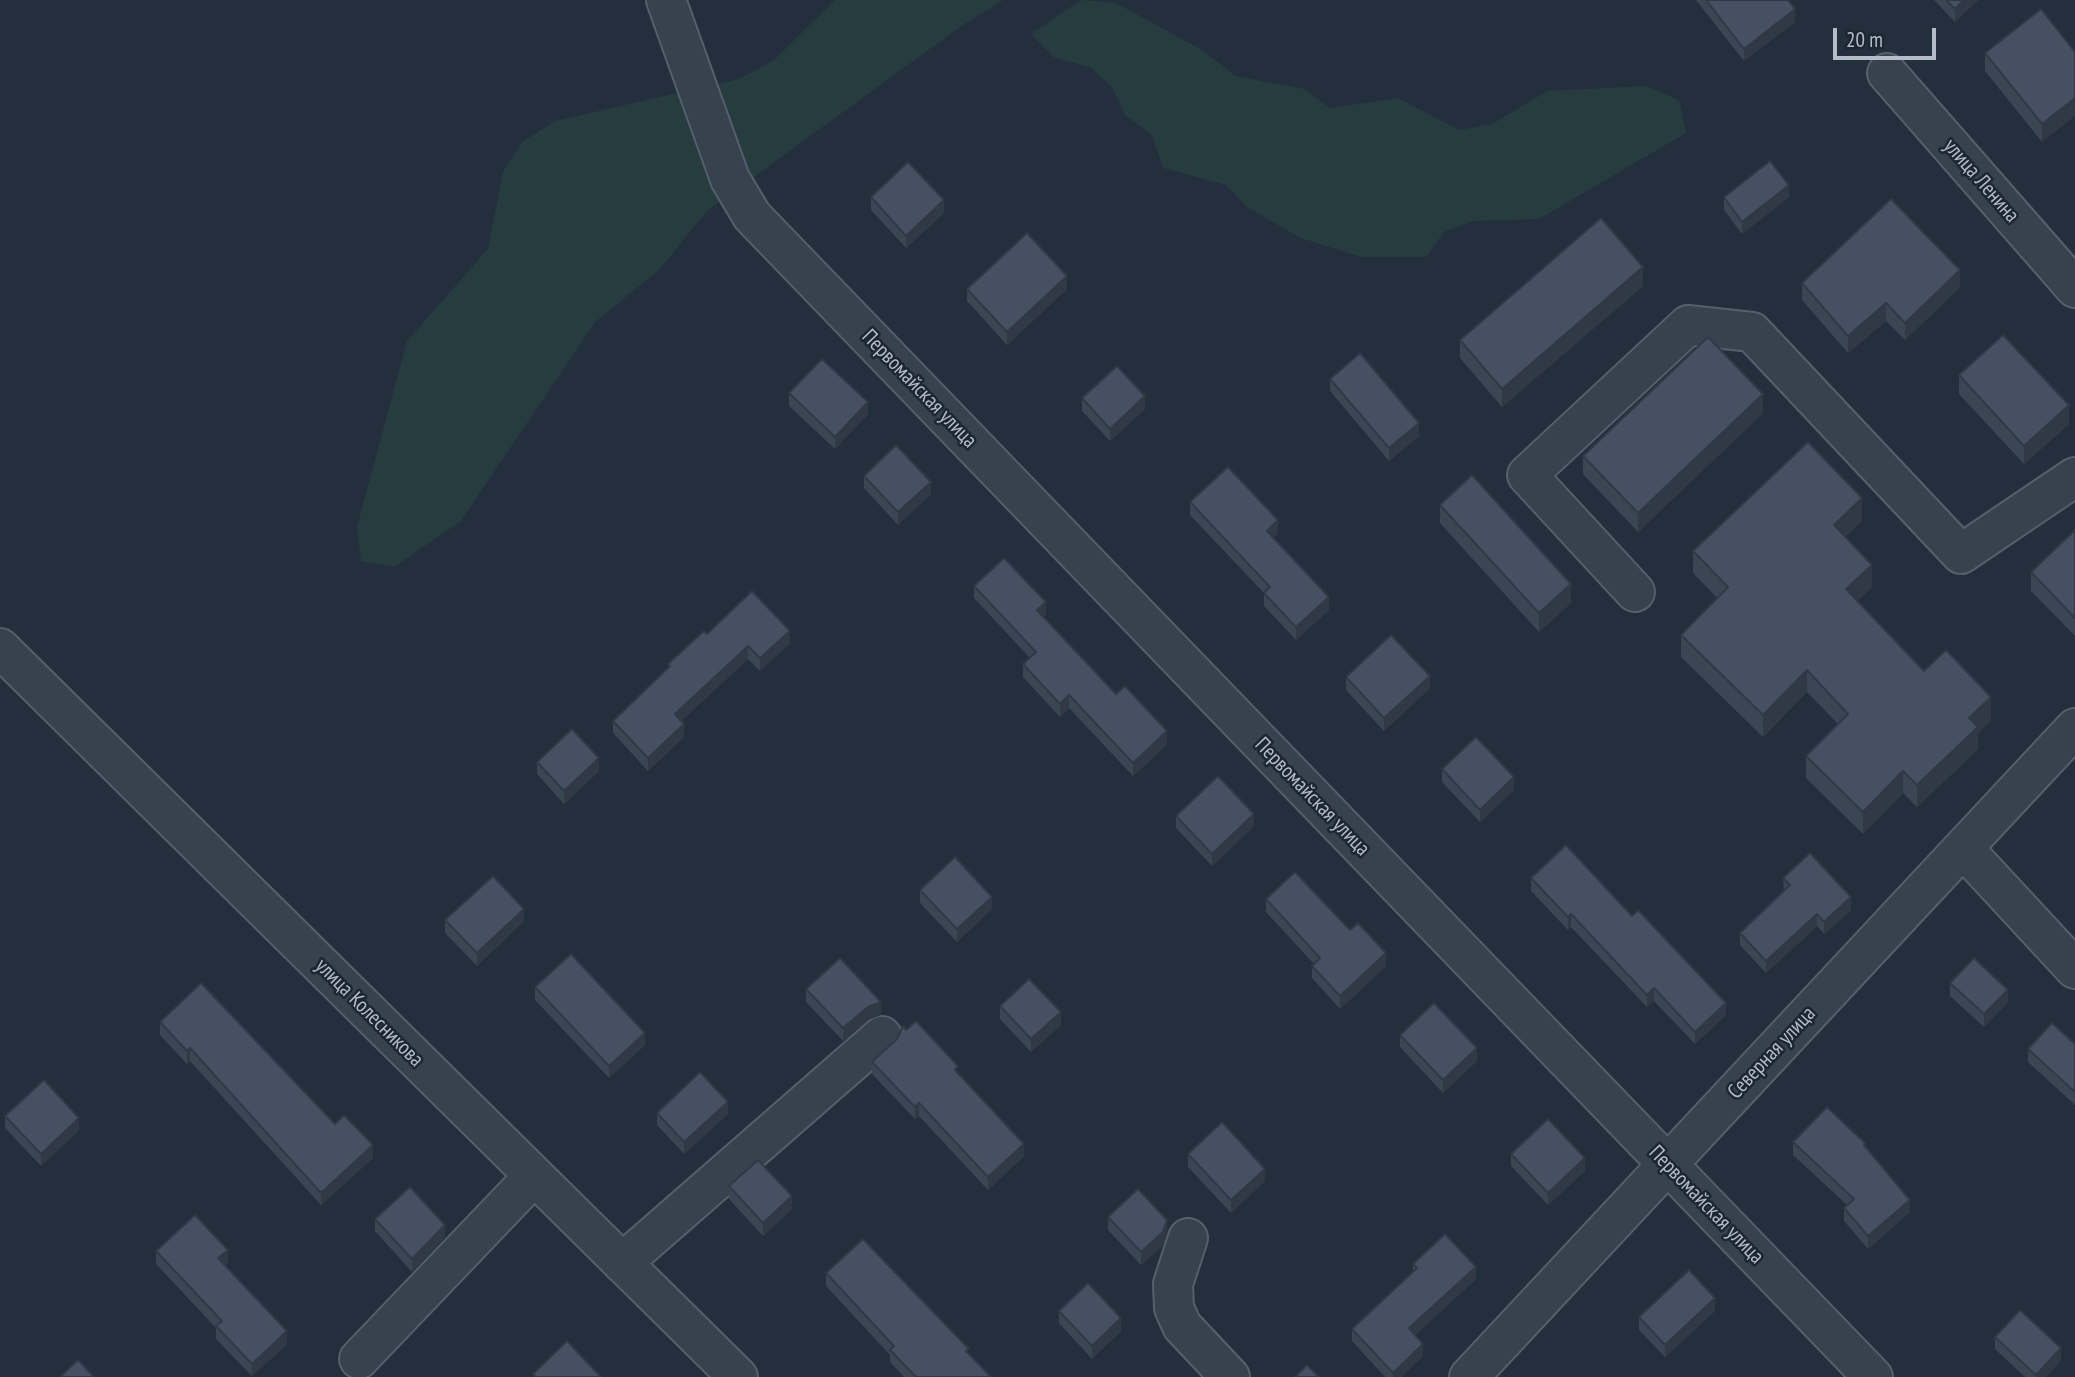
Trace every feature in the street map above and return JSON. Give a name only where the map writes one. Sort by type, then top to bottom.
[{"type":"street","name":"Первомайская улица","points":[[666,0],[730,179],[752,216],[1872,1377]]},
{"type":"street","name":"улица Ленина","points":[[1887,73],[2075,288]]},
{"type":"street","points":[[1635,592],[1527,475],[1688,326],[1752,332],[1961,554],[2075,477]]},
{"type":"street","name":"улица Колесникова","points":[[0,648],[738,1377]]},
{"type":"street","name":"Северная улица","points":[[1469,1377],[2075,728]]},
{"type":"street","points":[[1963,848],[2075,969]]},
{"type":"street","points":[[622,1263],[882,1036]]},
{"type":"street","points":[[359,1359],[534,1176]]},
{"type":"street","points":[[1188,1238],[1173,1284],[1174,1308],[1182,1326],[1230,1377]]},
{"type":"green space","points":[[835,0],[1003,0],[960,27],[707,211],[659,270],[595,322],[461,521],[394,567],[361,561],[357,527],[407,341],[488,249],[503,172],[522,142],[555,121],[739,79],[774,60]]},
{"type":"green space","points":[[1081,0],[1116,3],[1204,51],[1235,76],[1305,89],[1330,108],[1398,98],[1459,130],[1492,124],[1547,91],[1646,86],[1679,100],[1686,133],[1539,219],[1473,221],[1444,232],[1426,257],[1361,257],[1301,238],[1248,208],[1226,185],[1163,168],[1152,135],[1125,115],[1112,87],[1090,67],[1055,58],[1031,34]]},
{"type":"building","points":[[1706,0],[1788,0],[1795,9],[1744,49]]},
{"type":"building","points":[[1946,0],[1964,0],[1955,9]]},
{"type":"building","points":[[2041,9],[2075,52],[2075,98],[2042,124],[1985,53]]},
{"type":"building","points":[[1770,161],[1789,185],[1742,222],[1724,197]]},
{"type":"building","points":[[908,162],[944,200],[906,236],[871,197]]},
{"type":"building","points":[[1891,199],[1960,270],[1905,323],[1886,303],[1848,336],[1802,283]]},
{"type":"building","points":[[1601,218],[1643,267],[1502,389],[1460,340]]},
{"type":"building","points":[[1027,233],[1067,276],[1007,332],[967,289]]},
{"type":"building","points":[[2003,335],[2069,405],[2024,446],[1959,375]]},
{"type":"building","points":[[1708,337],[1763,394],[1638,513],[1583,456]]},
{"type":"building","points":[[1360,353],[1419,423],[1389,448],[1330,379]]},
{"type":"building","points":[[822,359],[868,402],[835,437],[789,393]]},
{"type":"building","points":[[1117,366],[1145,396],[1110,429],[1082,398]]},
{"type":"building","points":[[1808,442],[1862,498],[1834,525],[1872,565],[1846,589],[1924,671],[1946,650],[1991,697],[1969,718],[1978,727],[1917,785],[1903,771],[1863,812],[1806,756],[1848,714],[1807,670],[1763,715],[1681,635],[1728,587],[1693,551]]},
{"type":"building","points":[[896,445],[931,482],[898,512],[864,476]]},
{"type":"building","points":[[1228,467],[1278,520],[1267,531],[1329,597],[1296,627],[1264,593],[1270,587],[1190,502]]},
{"type":"building","points":[[1472,475],[1571,584],[1539,613],[1440,505]]},
{"type":"building","points":[[2075,530],[2075,618],[2031,572]]},
{"type":"building","points":[[1004,558],[1046,602],[1037,610],[1116,694],[1125,686],[1167,731],[1133,763],[1069,695],[1060,704],[1023,664],[1036,652],[974,586]]},
{"type":"building","points":[[752,591],[790,631],[760,658],[748,646],[675,714],[684,724],[648,758],[613,721],[670,666],[668,664],[704,631],[707,634]]},
{"type":"building","points":[[1391,635],[1430,676],[1384,718],[1346,677]]},
{"type":"building","points":[[572,729],[599,758],[564,791],[537,762]]},
{"type":"building","points":[[1476,737],[1514,777],[1480,810],[1442,769]]},
{"type":"building","points":[[1218,776],[1254,814],[1212,854],[1176,816]]},
{"type":"building","points":[[1566,845],[1632,916],[1638,910],[1726,1003],[1695,1032],[1654,988],[1647,995],[1571,914],[1568,917],[1531,878]]},
{"type":"building","points":[[1810,853],[1851,897],[1824,922],[1817,914],[1766,961],[1740,933],[1790,885],[1783,878]]},
{"type":"building","points":[[955,857],[992,897],[957,929],[920,890]]},
{"type":"building","points":[[1295,872],[1350,930],[1358,923],[1386,953],[1340,996],[1312,966],[1320,958],[1266,899]]},
{"type":"building","points":[[493,876],[524,909],[477,953],[445,920]]},
{"type":"building","points":[[571,954],[645,1033],[609,1066],[535,987]]},
{"type":"building","points":[[840,958],[881,1002],[868,1007],[843,1028],[806,989]]},
{"type":"building","points":[[1974,958],[2008,990],[1984,1014],[1950,983]]},
{"type":"building","points":[[1029,979],[1061,1012],[1031,1039],[1000,1006]]},
{"type":"building","points":[[201,983],[335,1124],[344,1115],[373,1145],[321,1193],[190,1048],[187,1051],[160,1022]]},
{"type":"building","points":[[1434,1003],[1477,1048],[1443,1080],[1400,1035]]},
{"type":"building","points":[[916,1021],[958,1066],[955,1070],[1024,1144],[988,1177],[919,1103],[915,1107],[872,1062],[897,1039],[903,1026],[906,1030]]},
{"type":"building","points":[[2052,1023],[2075,1044],[2075,1092],[2028,1049]]},
{"type":"building","points":[[700,1072],[728,1102],[684,1142],[657,1113]]},
{"type":"building","points":[[44,1080],[79,1118],[41,1154],[5,1116]]},
{"type":"building","points":[[1827,1107],[1865,1143],[1910,1200],[1868,1236],[1844,1208],[1854,1199],[1793,1142]]},
{"type":"building","points":[[1548,1119],[1585,1158],[1548,1193],[1511,1154]]},
{"type":"building","points":[[1222,1122],[1265,1169],[1231,1200],[1188,1154]]},
{"type":"building","points":[[758,1160],[792,1196],[763,1223],[729,1186]]},
{"type":"building","points":[[410,1187],[445,1225],[412,1259],[375,1219]]},
{"type":"building","points":[[1138,1189],[1167,1220],[1163,1232],[1141,1252],[1108,1217]]},
{"type":"building","points":[[195,1215],[228,1250],[218,1258],[287,1331],[252,1364],[216,1326],[222,1321],[156,1251]]},
{"type":"building","points":[[1445,1234],[1476,1267],[1409,1328],[1423,1344],[1393,1373],[1352,1329],[1417,1268],[1413,1264]]},
{"type":"building","points":[[863,1239],[969,1349],[966,1351],[991,1377],[916,1377],[890,1350],[894,1346],[826,1273]]},
{"type":"building","points":[[1689,1270],[1715,1298],[1665,1345],[1639,1317]]},
{"type":"building","points":[[1088,1283],[1121,1318],[1092,1346],[1059,1311]]},
{"type":"building","points":[[2020,1310],[2061,1348],[2036,1375],[1995,1337]]},
{"type":"building","points":[[567,1341],[601,1377],[536,1377],[533,1374]]},
{"type":"building","points":[[78,1360],[94,1377],[60,1377]]},
{"type":"building","points":[[1307,1365],[1319,1377],[1295,1377]]}]
